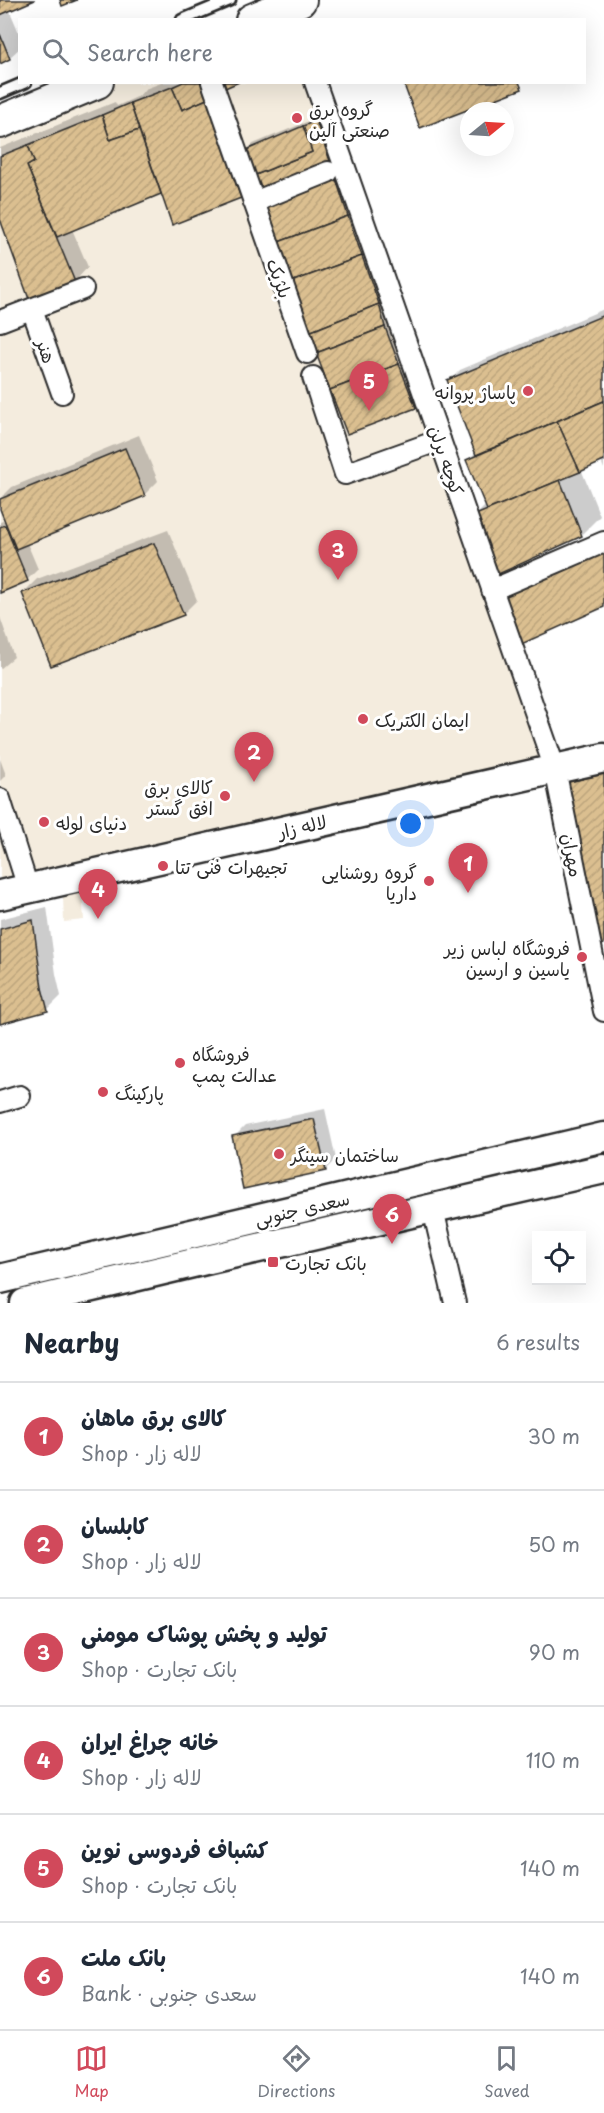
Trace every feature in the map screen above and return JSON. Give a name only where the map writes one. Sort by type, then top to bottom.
[{"type":"main road","points":[[259,18],[294,8]]},
{"type":"main road","points":[[0,122],[92,84]]},
{"type":"main road","name":"لاله زار","points":[[0,895],[604,758]]},
{"type":"main road","name":"سعدی جنوبی","points":[[0,1279],[604,1137]]},
{"type":"main road","name":"سعدی جنوبی","points":[[25,1303],[210,1259],[434,1212],[604,1169]]},
{"type":"street","name":"بلژیک","points":[[213,84],[254,202],[255,224],[307,353]]},
{"type":"street","name":"کوچه برلن","points":[[316,84],[555,769]]},
{"type":"street","points":[[254,202],[328,172]]},
{"type":"street","points":[[0,321],[83,289]]},
{"type":"street","name":"هنر","points":[[32,309],[62,393]]},
{"type":"street","points":[[313,377],[345,474],[440,440]]},
{"type":"street","points":[[492,590],[604,542]]},
{"type":"street","name":"مهران","points":[[555,769],[604,1011]]},
{"type":"street","points":[[0,799],[28,888]]},
{"type":"street","points":[[0,1102],[20,1096]]},
{"type":"street","points":[[434,1212],[455,1303]]},
{"type":"lane","points":[[187,18],[230,0]]},
{"type":"lane","points":[[0,93],[21,84]]},
{"type":"lane","points":[[56,1303],[434,1212],[604,1177]]},
{"type":"shaded area","points":[[95,84],[316,84],[555,769],[0,894],[0,122]]},
{"type":"shaded area","points":[[82,891],[84,920],[64,922],[63,897]]},
{"type":"building","points":[[0,0],[35,0],[0,15]]},
{"type":"building","points":[[60,0],[77,0],[62,6]]},
{"type":"building","points":[[0,34],[10,59],[0,64]]},
{"type":"building","points":[[179,84],[202,84],[207,99],[182,110],[172,87]]},
{"type":"building","points":[[222,84],[234,84],[223,89]]},
{"type":"building","points":[[404,84],[520,84],[522,89],[488,102],[460,102],[460,113],[420,128]]},
{"type":"building","points":[[172,87],[182,110],[207,99],[241,198],[172,225],[130,103]]},
{"type":"building","points":[[130,103],[139,130],[110,140],[102,115]]},
{"type":"building","points":[[102,115],[110,140],[139,130],[161,194],[57,237],[27,166],[34,162],[28,145]]},
{"type":"building","points":[[316,121],[330,161],[258,189],[253,176],[312,152],[303,126]]},
{"type":"building","points":[[303,126],[312,152],[253,176],[244,151]]},
{"type":"building","points":[[28,145],[34,162],[27,166],[75,282],[29,299],[0,219],[0,156]]},
{"type":"building","points":[[335,176],[348,216],[276,243],[263,206]]},
{"type":"building","points":[[348,216],[362,256],[291,282],[276,243]]},
{"type":"building","points":[[362,256],[379,304],[309,332],[291,282]]},
{"type":"building","points":[[379,304],[385,327],[316,353],[309,332]]},
{"type":"building","name":"پاساژ پروانه","points":[[604,315],[604,401],[476,455],[447,380]]},
{"type":"building","points":[[385,327],[399,364],[330,390],[316,353]]},
{"type":"building","points":[[399,364],[416,408],[347,434],[330,390]]},
{"type":"building","points":[[604,401],[604,461],[580,472],[557,421]]},
{"type":"building","points":[[557,421],[580,472],[487,510],[466,460]]},
{"type":"building","points":[[125,448],[145,496],[16,549],[0,509],[0,499]]},
{"type":"building","points":[[560,480],[582,536],[496,575],[473,516]]},
{"type":"building","points":[[5,525],[28,581],[0,593],[0,527]]},
{"type":"building","points":[[154,543],[184,615],[51,666],[22,593]]},
{"type":"building","points":[[604,550],[604,607],[517,646],[498,593]]},
{"type":"building","points":[[604,774],[604,944],[597,947],[563,783]]},
{"type":"building","points":[[33,920],[42,988],[48,1011],[0,1024],[0,929]]},
{"type":"building","name":"ساختمان سینگر","points":[[314,1119],[326,1171],[243,1189],[232,1136]]},
{"type":"place","name":"گروه برق صنعتی آلین","points":[[297,118]]},
{"type":"place","name":"پاساژ پروانه","points":[[528,391]]},
{"type":"place","name":"کشباف فردوسی نوین","points":[[369,411]]},
{"type":"place","name":"تولید و پخش پوشاک مومنی","points":[[338,580]]},
{"type":"place","name":"ایمان الکتریک","points":[[363,719]]},
{"type":"place","name":"کابلسان","points":[[254,782]]},
{"type":"place","name":"کالای برق افق گستر","points":[[225,796]]},
{"type":"place","name":"دنیای لوله","points":[[44,822]]},
{"type":"place","name":"تجیهرات فنی تتا","points":[[163,866]]},
{"type":"place","name":"گروه روشنایی داریا","points":[[429,881]]},
{"type":"place","name":"کالای برق ماهان","points":[[468,893]]},
{"type":"place","name":"خانه چراغ ایران","points":[[98,919]]},
{"type":"place","name":"فروشگاه لباس زیر یاسین و ارسین","points":[[582,957]]},
{"type":"place","name":"فروشگاه عدالت پمپ","points":[[180,1063]]},
{"type":"place","name":"پارکینگ","points":[[103,1092]]},
{"type":"place","name":"ساختمان سینگر","points":[[279,1154]]},
{"type":"place","name":"بانک ملت","points":[[392,1244]]},
{"type":"place","name":"بانک تجارت","points":[[273,1262]]}]
